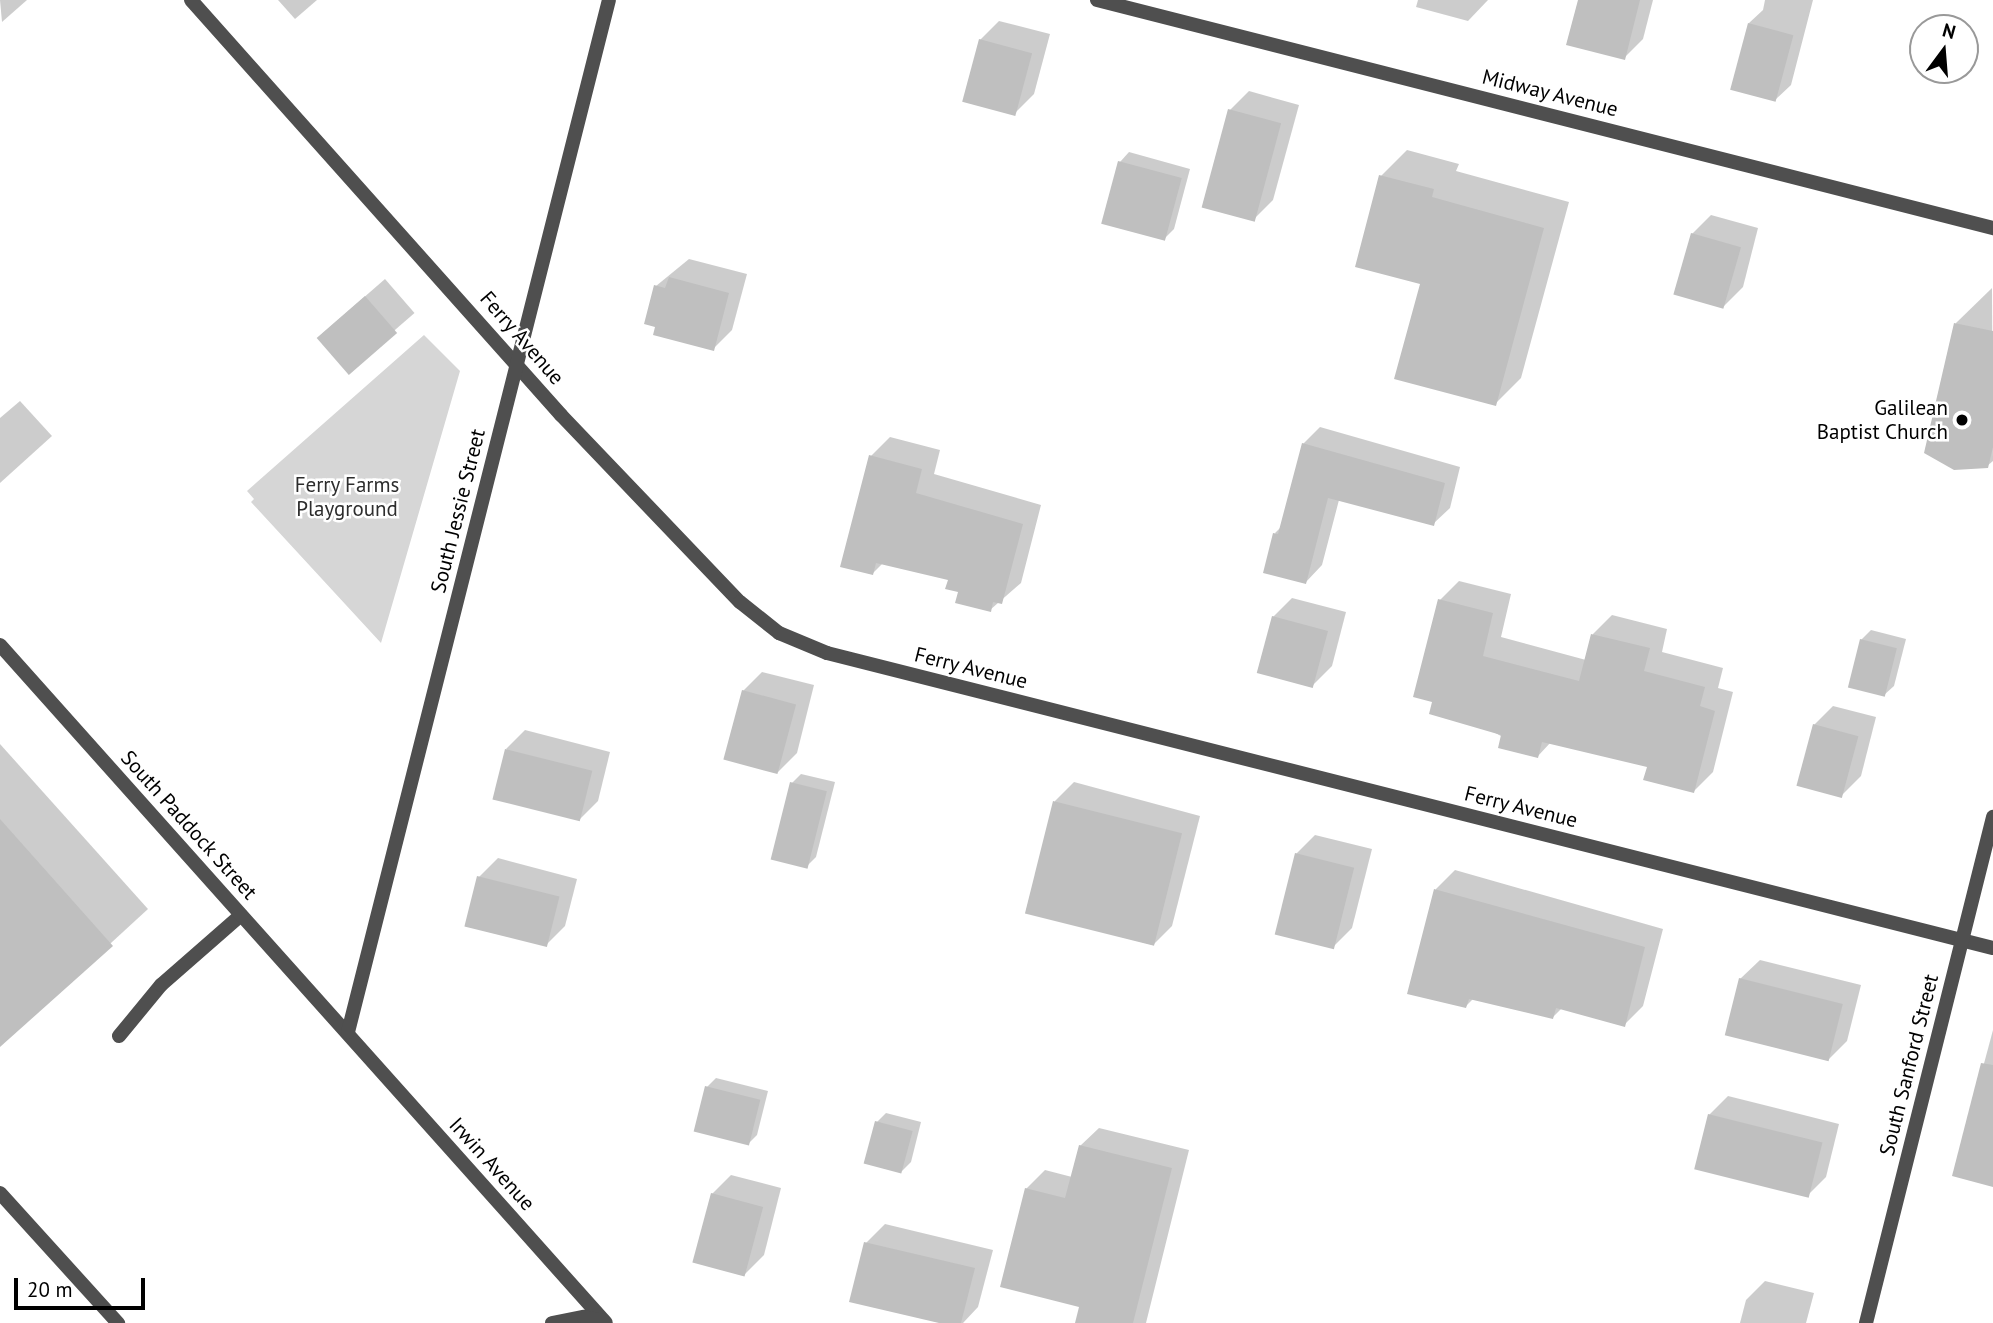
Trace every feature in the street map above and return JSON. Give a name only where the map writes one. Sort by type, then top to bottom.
[{"type":"street","name":"Ferry Avenue","points":[[191,0],[517,365],[740,602],[802,644],[1993,948]]},
{"type":"street","name":"South Jessie Street","points":[[348,1032],[609,0]]},
{"type":"street","name":"Midway Avenue","points":[[1097,0],[1993,228]]},
{"type":"street","name":"South Paddock Street","points":[[0,645],[348,1032]]},
{"type":"street","name":"South Sanford Street","points":[[1866,1323],[1993,817]]},
{"type":"street","points":[[119,1035],[161,985],[241,915]]},
{"type":"street","name":"Irwin Avenue","points":[[348,1032],[607,1322]]},
{"type":"street","points":[[0,1193],[118,1323]]},
{"type":"street","points":[[552,1323],[584,1317],[607,1322]]},
{"type":"green space","name":"Ferry Farms Playground","points":[[424,335],[460,371],[381,643],[251,502],[254,499],[247,491]]},
{"type":"building","points":[[1578,0],[1640,0],[1625,60],[1566,45]]},
{"type":"building","points":[[1748,23],[1793,35],[1776,102],[1730,90]]},
{"type":"building","points":[[979,39],[1032,53],[1015,116],[962,102]]},
{"type":"building","points":[[1228,109],[1281,123],[1255,222],[1202,208]]},
{"type":"building","points":[[1118,161],[1182,178],[1165,241],[1101,224]]},
{"type":"building","points":[[1379,175],[1434,189],[1432,197],[1544,228],[1496,406],[1394,379],[1420,284],[1355,267]]},
{"type":"building","points":[[1691,233],[1741,247],[1723,309],[1673,295]]},
{"type":"building","points":[[669,277],[729,293],[714,351],[653,335],[655,327],[644,324],[654,285],[665,288]]},
{"type":"building","points":[[365,296],[397,333],[349,375],[317,338]]},
{"type":"building","name":"Galilean Baptist Church","points":[[1954,323],[1993,331],[1993,447],[1988,468],[1954,470],[1924,453]]},
{"type":"building","points":[[1302,443],[1445,483],[1434,526],[1328,498],[1306,584],[1263,573],[1273,533],[1278,534]]},
{"type":"building","points":[[869,455],[922,469],[916,493],[1023,524],[1002,604],[993,602],[991,612],[955,603],[958,592],[945,589],[948,580],[876,563],[873,575],[840,567]]},
{"type":"building","points":[[1438,599],[1493,613],[1483,656],[1579,681],[1591,634],[1650,648],[1644,671],[1705,687],[1700,706],[1715,711],[1694,793],[1643,780],[1647,767],[1542,742],[1538,758],[1498,748],[1501,735],[1429,714],[1432,702],[1413,697]]},
{"type":"building","points":[[1272,616],[1328,631],[1313,688],[1257,673]]},
{"type":"building","points":[[1860,639],[1897,648],[1885,697],[1848,688]]},
{"type":"building","points":[[742,690],[796,704],[777,774],[723,760]]},
{"type":"building","points":[[1813,724],[1858,736],[1842,798],[1796,786]]},
{"type":"building","points":[[505,749],[592,771],[580,821],[492,799]]},
{"type":"building","points":[[790,782],[827,791],[808,869],[771,860]]},
{"type":"building","points":[[1053,801],[1182,833],[1154,946],[1025,914]]},
{"type":"building","points":[[0,819],[113,946],[0,1047]]},
{"type":"building","points":[[1295,853],[1354,868],[1334,949],[1275,935]]},
{"type":"building","points":[[477,876],[559,897],[547,947],[464,926]]},
{"type":"building","points":[[1434,889],[1645,947],[1625,1027],[1556,1008],[1553,1019],[1469,999],[1466,1008],[1407,994]]},
{"type":"building","points":[[1739,978],[1843,1004],[1829,1061],[1725,1035]]},
{"type":"building","points":[[1981,1063],[1993,1065],[1993,1187],[1952,1176]]},
{"type":"building","points":[[705,1086],[760,1100],[749,1145],[694,1132]]},
{"type":"building","points":[[1708,1114],[1822,1143],[1809,1198],[1694,1169]]},
{"type":"building","points":[[875,1121],[913,1131],[901,1174],[864,1164]]},
{"type":"building","points":[[1079,1145],[1172,1168],[1133,1323],[1075,1323],[1079,1307],[1000,1287],[1025,1188],[1065,1198]]},
{"type":"building","points":[[711,1193],[763,1207],[745,1277],[692,1263]]},
{"type":"building","points":[[864,1242],[975,1268],[961,1323],[939,1323],[849,1302]]},
{"type":"place","name":"Galilean Baptist Church","points":[[1962,420]]}]
